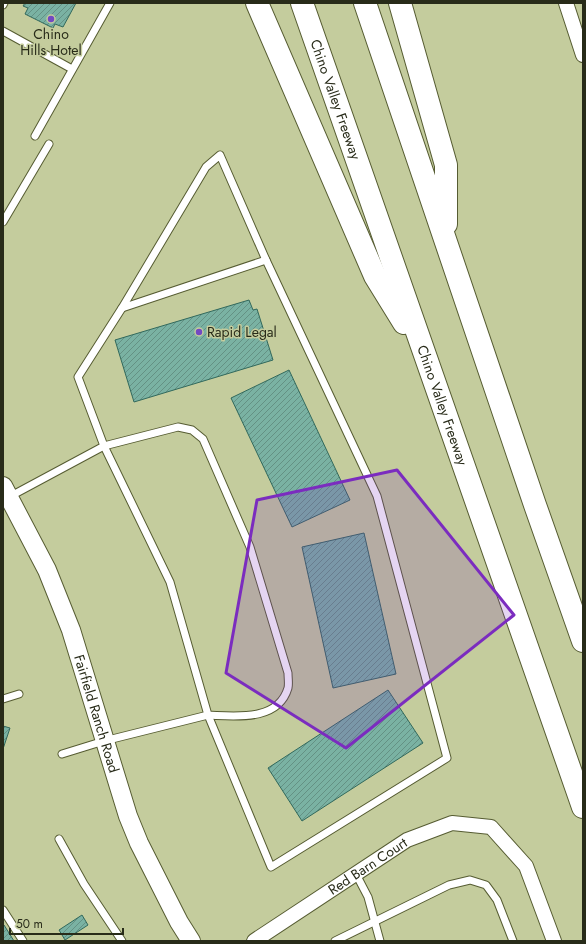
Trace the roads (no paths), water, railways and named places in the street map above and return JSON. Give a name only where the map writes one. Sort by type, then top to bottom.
[{"type":"highway","points":[[257,3],[375,276],[426,360]]},
{"type":"highway","name":"Chino Valley Freeway","points":[[302,3],[583,807]]},
{"type":"highway","points":[[365,3],[583,641]]},
{"type":"highway","points":[[400,3],[446,165],[446,243]]},
{"type":"street","points":[[566,3],[583,55]]},
{"type":"street","name":"Fairfield Ranch Road","points":[[5,494],[47,570],[71,630],[104,741],[128,816],[139,843],[176,916],[191,941]]},
{"type":"street","name":"Red Barn Court","points":[[254,941],[407,840],[452,823],[491,827],[526,866],[554,941]]},
{"type":"lane","points":[[34,136],[110,3]]},
{"type":"lane","points":[[3,31],[72,69]]},
{"type":"lane","points":[[3,222],[49,144]]},
{"type":"lane","points":[[220,155],[266,260],[377,496],[447,758],[271,867],[208,715],[170,582],[104,446],[78,377],[122,308],[206,167],[220,155]]},
{"type":"lane","points":[[122,308],[266,260]]},
{"type":"lane","points":[[5,494],[104,446],[178,427],[192,430],[203,439],[250,547],[288,673],[288,688],[284,698],[276,707],[266,712],[245,716],[208,715],[104,741],[62,754]]},
{"type":"lane","points":[[3,699],[20,694]]},
{"type":"lane","points":[[59,839],[84,884],[122,941]]},
{"type":"lane","points":[[356,874],[368,897],[380,941]]},
{"type":"lane","points":[[335,941],[449,885],[470,880],[486,885],[497,900],[513,941]]},
{"type":"lane","points":[[3,910],[23,941]]},
{"type":"place","name":"Chino Hills Hotel","points":[[51,19]]},
{"type":"place","name":"Rapid Legal","points":[[199,332]]}]
